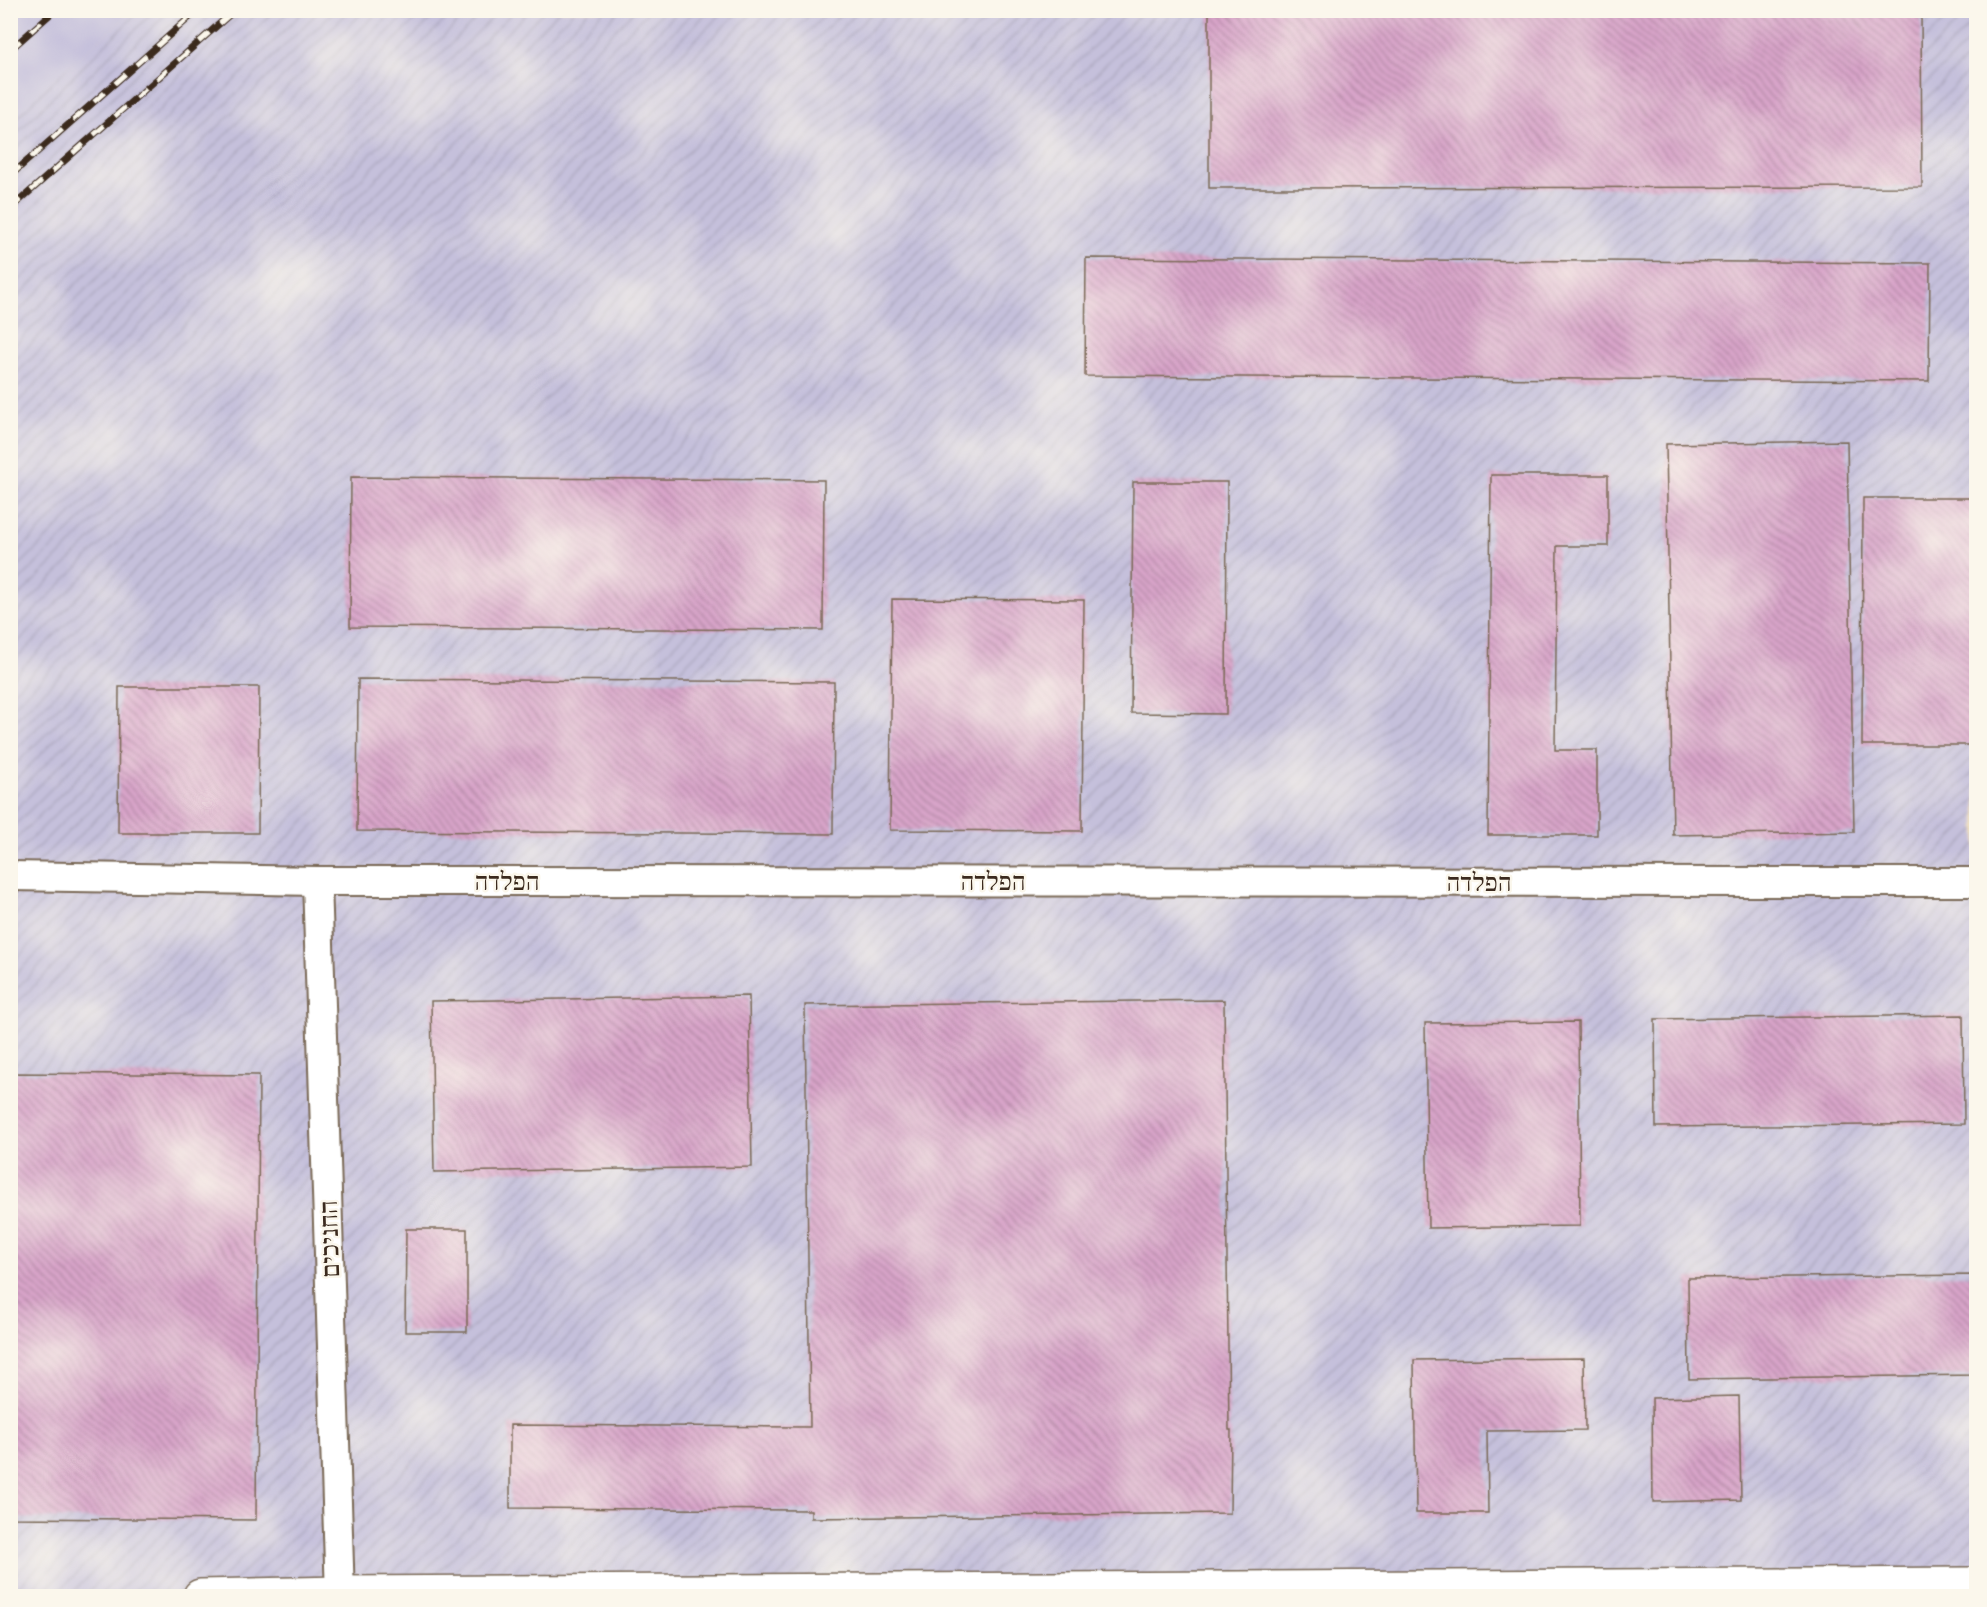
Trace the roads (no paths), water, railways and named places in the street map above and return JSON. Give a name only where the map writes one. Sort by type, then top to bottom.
[{"type":"street","name":"הפלדה","points":[[10,876],[317,880],[1977,882]]},
{"type":"street","name":"החניכים","points":[[317,880],[340,1595]]},
{"type":"street","points":[[200,1596],[1977,1584]]},
{"type":"railway","points":[[10,50],[55,10]]},
{"type":"railway","points":[[10,176],[198,10]]},
{"type":"railway","points":[[10,209],[235,10]]}]
